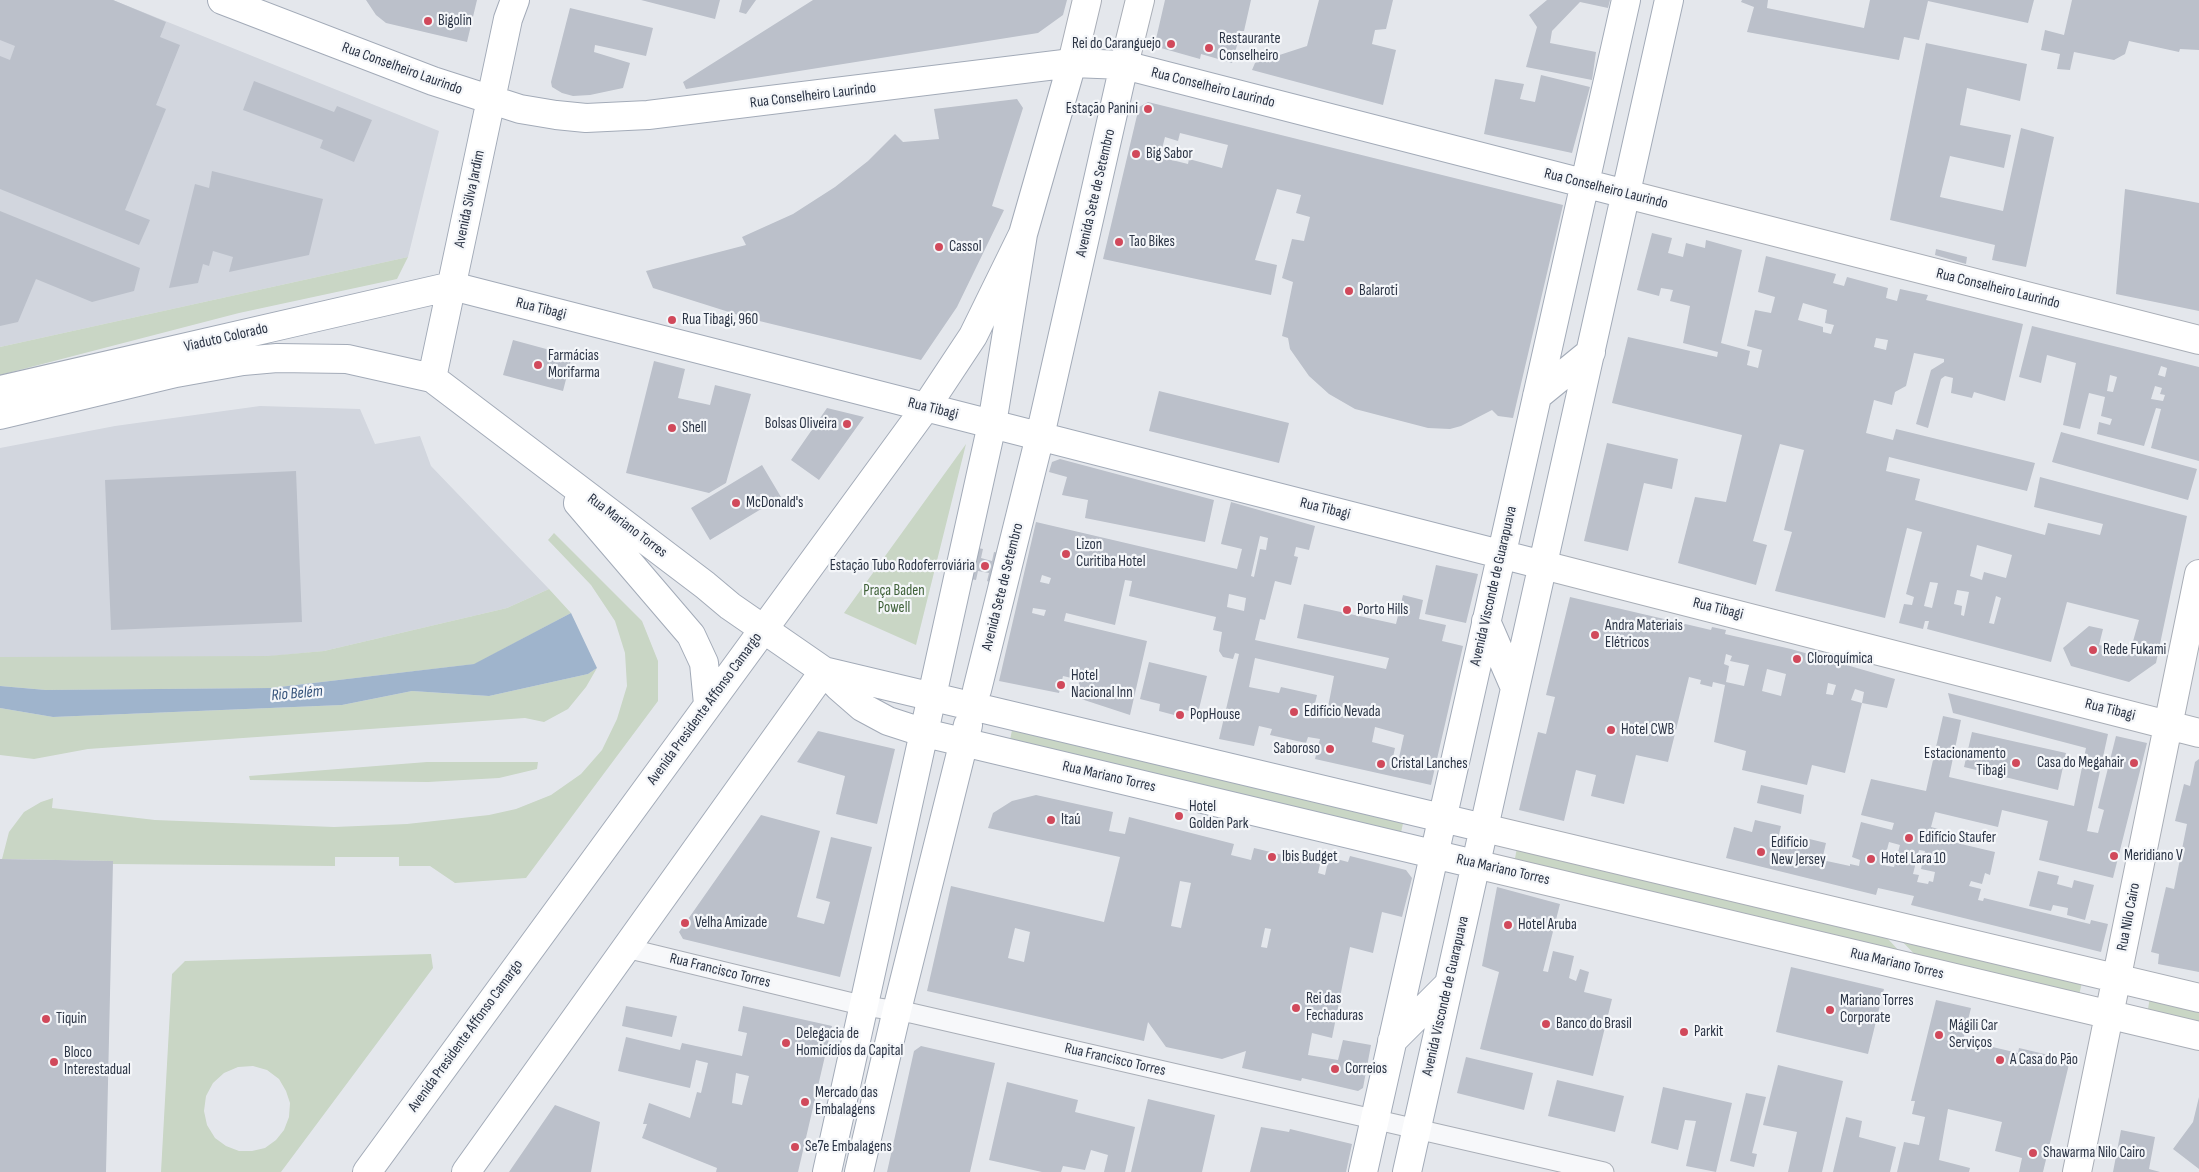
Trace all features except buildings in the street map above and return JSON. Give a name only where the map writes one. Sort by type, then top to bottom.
[{"type":"main road","name":"Rua Conselheiro Laurindo","points":[[222,0],[432,81],[491,101],[520,109],[586,118],[629,117],[701,110],[1072,63],[1124,65],[2199,340]]},
{"type":"main road","points":[[827,1172],[866,1006],[992,424],[1023,234],[1072,63],[1087,0]]},
{"type":"main road","name":"Avenida Sete de Setembro","points":[[860,1172],[897,1010],[1040,436],[1140,0]]},
{"type":"main road","name":"Avenida Visconde de Guarapuava","points":[[1363,1172],[1626,0]]},
{"type":"main road","name":"Avenida Visconde de Guarapuava","points":[[1407,1172],[1670,0]]},
{"type":"main road","name":"Avenida Silva Jardim","points":[[432,378],[511,6]]},
{"type":"main road","name":"Avenida Presidente Affonso Camargo","points":[[367,1172],[926,407],[972,336],[1023,234]]},
{"type":"main road","name":"Rua Tibagi","points":[[452,286],[2199,733]]},
{"type":"main road","name":"Viaduto Colorado","points":[[0,390],[452,286]]},
{"type":"main road","points":[[1537,396],[1591,352]]},
{"type":"main road","name":"Viaduto Colorado","points":[[0,415],[176,373],[234,362],[277,358],[347,359],[432,378]]},
{"type":"main road","name":"Rua Mariano Torres","points":[[432,378],[730,606],[824,671],[862,707],[888,720],[925,733],[2199,1036]]},
{"type":"main road","points":[[539,459],[691,635],[704,663],[708,704]]},
{"type":"main road","name":"Rua Nilo Cairo","points":[[2077,1172],[2199,574]]},
{"type":"main road","points":[[1486,620],[1515,688]]},
{"type":"main road","points":[[466,1172],[824,671]]},
{"type":"main road","name":"Rua Mariano Torres","points":[[824,671],[933,697],[975,698],[1442,818],[2199,998]]},
{"type":"main road","points":[[1876,921],[1922,970]]},
{"type":"main road","points":[[1392,1041],[1449,984]]},
{"type":"street","name":"Rua Francisco Torres","points":[[626,948],[866,1006],[897,1010],[1604,1172]]},
{"type":"shaded area","points":[[0,0],[113,0],[439,131],[408,257],[0,347]]},
{"type":"shaded area","points":[[260,406],[360,409],[375,444],[420,436],[431,466],[549,589],[507,608],[324,651],[178,665],[0,659],[0,448],[115,426]]},
{"type":"green space","points":[[408,257],[397,279],[239,313],[0,375],[0,347]]},
{"type":"green space","name":"Praça Baden Powell","points":[[966,444],[916,645],[844,613]]},
{"type":"green space","points":[[554,533],[642,621],[658,661],[658,701],[526,878],[455,883],[430,866],[399,866],[399,857],[335,857],[335,866],[112,864],[112,861],[2,859],[9,832],[24,812],[41,802],[53,798],[52,808],[155,820],[334,827],[407,824],[489,815],[516,809],[551,795],[581,774],[602,750],[617,719],[627,686],[625,653],[615,621],[591,585],[548,540]]},
{"type":"green space","points":[[549,589],[571,613],[475,664],[271,688],[46,690],[0,686],[0,657],[268,656],[324,651],[507,608]]},
{"type":"green space","points":[[597,668],[586,687],[568,709],[544,722],[525,718],[88,749],[34,759],[0,755],[0,708],[53,717],[342,705],[412,691],[489,696],[588,674]]},
{"type":"green space","points":[[1014,720],[1405,814],[1399,842],[1008,750]]},
{"type":"green space","points":[[427,762],[538,762],[537,769],[499,778],[428,782],[250,780],[249,776]]},
{"type":"green space","points":[[1519,837],[1874,924],[1916,969],[1513,869]]},
{"type":"green space","points":[[1889,928],[2084,974],[2076,1008],[1930,970]]},
{"type":"green space","points":[[431,954],[433,968],[281,1172],[161,1172],[172,974],[185,961]],"holes":[[[253,1066],[267,1070],[279,1079],[290,1103],[289,1117],[284,1130],[276,1140],[265,1148],[239,1151],[226,1146],[215,1138],[207,1125],[204,1111],[206,1096],[213,1083],[224,1073],[238,1067]]]},
{"type":"green space","points":[[2151,991],[2199,1002],[2199,1034],[2146,1021]]},
{"type":"water","name":"Rio Belém","points":[[571,613],[597,668],[588,674],[489,696],[412,691],[342,705],[53,717],[0,708],[0,686],[46,690],[271,688],[474,664]]},
{"type":"place","name":"Bigolin","points":[[428,21]]},
{"type":"place","name":"Rei do Caranguejo","points":[[1171,44]]},
{"type":"place","name":"Restaurante Conselheiro","points":[[1209,48]]},
{"type":"place","name":"Estação Panini","points":[[1148,109]]},
{"type":"place","name":"Big Sabor","points":[[1136,154]]},
{"type":"place","name":"Tao Bikes","points":[[1119,242]]},
{"type":"place","name":"Cassol","points":[[939,247]]},
{"type":"place","name":"Balaroti","points":[[1349,291]]},
{"type":"place","name":"Rua Tibagi, 960","points":[[672,320]]},
{"type":"place","name":"Farmácias Morifarma","points":[[538,365]]},
{"type":"place","name":"Bolsas Oliveira","points":[[847,424]]},
{"type":"place","name":"Shell","points":[[672,428]]},
{"type":"place","name":"McDonald's","points":[[736,503]]},
{"type":"place","name":"Lizon Curitiba Hotel","points":[[1066,554]]},
{"type":"place","name":"Estação Tubo Rodoferroviária","points":[[985,566]]},
{"type":"place","name":"Porto Hills","points":[[1347,610]]},
{"type":"place","name":"Andra Materiais Elétricos","points":[[1595,635]]},
{"type":"place","name":"Rede Fukami","points":[[2093,650]]},
{"type":"place","name":"Cloroquímica","points":[[1797,659]]},
{"type":"place","name":"Hotel Nacional Inn","points":[[1061,685]]},
{"type":"place","name":"Edifício Nevada","points":[[1294,712]]},
{"type":"place","name":"PopHouse","points":[[1180,715]]},
{"type":"place","name":"Hotel CWB","points":[[1611,730]]},
{"type":"place","name":"Saboroso","points":[[1330,749]]},
{"type":"place","name":"Estacionamento Tibagi","points":[[2016,763]]},
{"type":"place","name":"Casa do Megahair","points":[[2134,763]]},
{"type":"place","name":"Cristal Lanches","points":[[1381,764]]},
{"type":"place","name":"Hotel Golden Park","points":[[1179,816]]},
{"type":"place","name":"Itaú","points":[[1051,820]]},
{"type":"place","name":"Edifício Staufer","points":[[1909,838]]},
{"type":"place","name":"Edifício New Jersey","points":[[1761,852]]},
{"type":"place","name":"Meridiano V","points":[[2114,856]]},
{"type":"place","name":"Ibis Budget","points":[[1272,857]]},
{"type":"place","name":"Hotel Lara 10","points":[[1871,859]]},
{"type":"place","name":"Velha Amizade","points":[[685,923]]},
{"type":"place","name":"Hotel Aruba","points":[[1508,925]]},
{"type":"place","name":"Rei das Fechaduras","points":[[1296,1008]]},
{"type":"place","name":"Mariano Torres Corporate","points":[[1830,1010]]},
{"type":"place","name":"Tiquin","points":[[46,1019]]},
{"type":"place","name":"Banco do Brasil","points":[[1546,1024]]},
{"type":"place","name":"Parkit","points":[[1684,1032]]},
{"type":"place","name":"Mágili Car Serviços","points":[[1939,1035]]},
{"type":"place","name":"Delegacia de Homicídios da Capital","points":[[786,1043]]},
{"type":"place","name":"A Casa do Pão","points":[[2000,1060]]},
{"type":"place","name":"Bloco Interestadual","points":[[54,1062]]},
{"type":"place","name":"Correios","points":[[1335,1069]]},
{"type":"place","name":"Mercado das Embalagens","points":[[805,1102]]},
{"type":"place","name":"Se7e Embalagens","points":[[795,1147]]},
{"type":"place","name":"Shawarma Nilo Cairo","points":[[2033,1153]]}]
